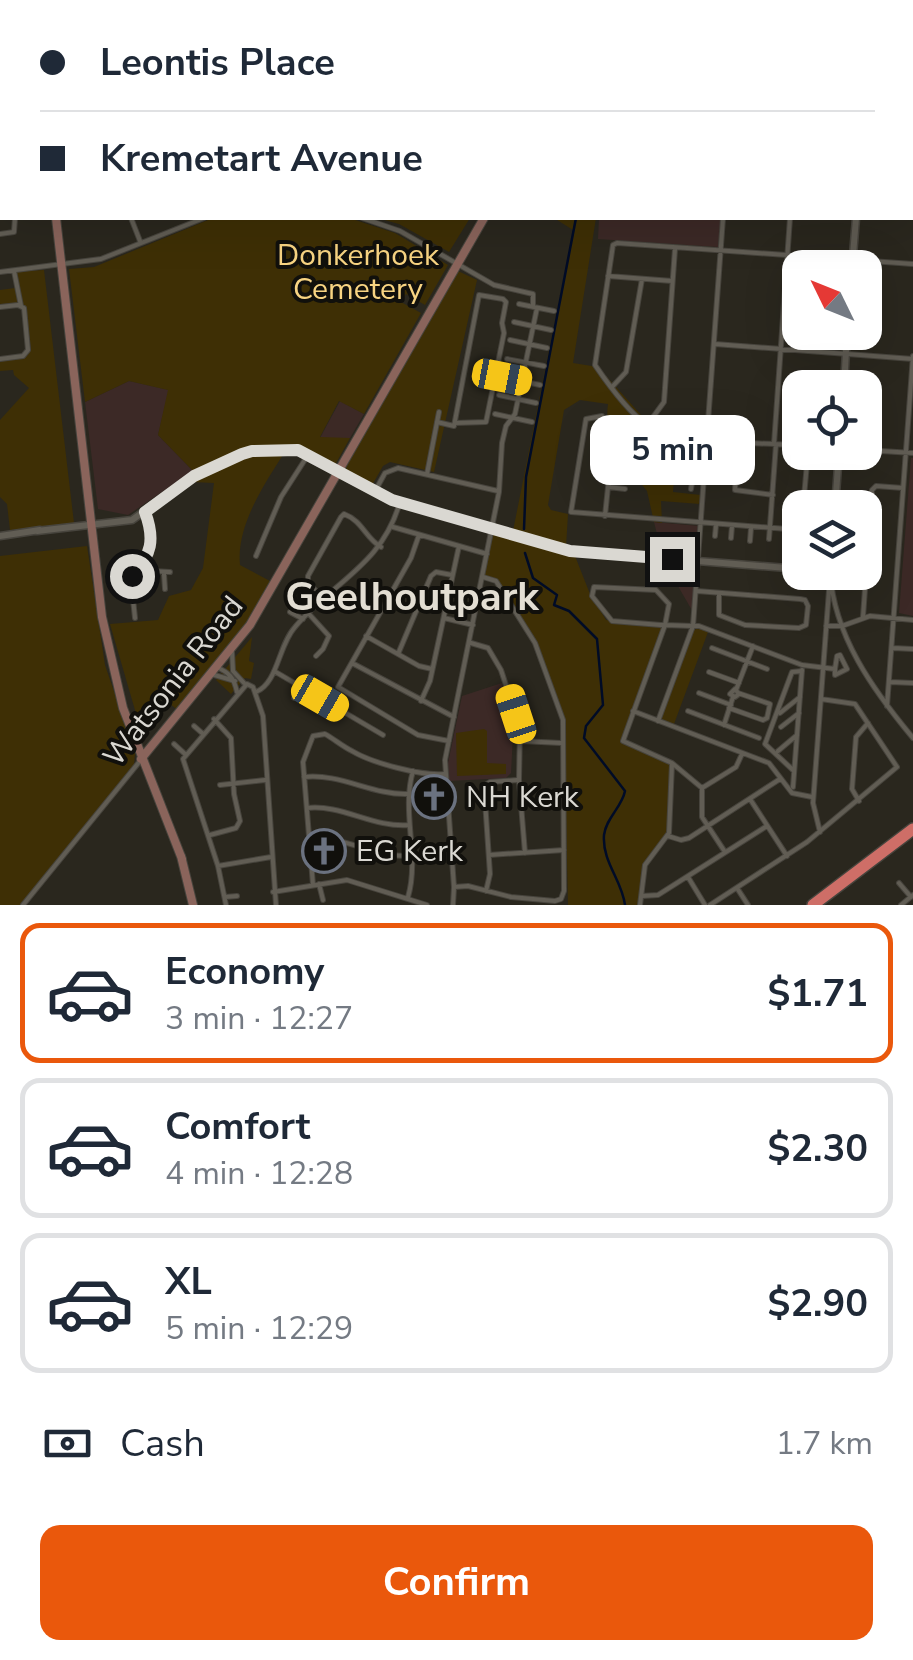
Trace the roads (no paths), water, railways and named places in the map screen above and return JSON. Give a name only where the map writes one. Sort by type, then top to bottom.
[{"type":"highway","points":[[813,905],[913,829]]},
{"type":"main road","points":[[54,220],[98,590],[112,667],[143,763],[182,858],[193,905]]},
{"type":"main road","name":"Watsonia Road","points":[[155,742],[258,611],[482,220]]},
{"type":"main road","points":[[112,667],[139,739],[143,763]]},
{"type":"main road","points":[[139,739],[144,744],[155,742]]},
{"type":"main road","points":[[143,763],[155,742]]},
{"type":"street","points":[[0,234],[14,232],[15,220]]},
{"type":"street","points":[[132,220],[141,243]]},
{"type":"street","points":[[0,272],[90,261],[199,220]]},
{"type":"street","points":[[368,220],[400,231],[494,285],[533,294],[535,308],[518,399],[502,443],[499,492],[444,774],[453,905]]},
{"type":"street","points":[[658,721],[694,626],[724,220]]},
{"type":"street","points":[[787,250],[790,220]]},
{"type":"street","points":[[853,250],[856,220]]},
{"type":"street","points":[[782,255],[616,243],[594,363],[648,425],[674,434],[782,445]]},
{"type":"street","points":[[606,516],[613,472],[664,402],[676,247]]},
{"type":"street","points":[[882,264],[913,264]]},
{"type":"street","points":[[0,359],[28,352],[16,270]]},
{"type":"street","points":[[608,276],[672,281]]},
{"type":"street","points":[[612,386],[626,372],[642,279]]},
{"type":"street","points":[[437,422],[454,426],[486,422],[504,333],[503,298],[478,296],[454,423]]},
{"type":"street","points":[[518,304],[554,312]]},
{"type":"street","points":[[0,306],[21,306]]},
{"type":"street","points":[[514,322],[550,330]]},
{"type":"street","points":[[769,538],[782,322]]},
{"type":"street","points":[[510,340],[548,348]]},
{"type":"street","points":[[715,344],[913,358],[910,453],[887,706]]},
{"type":"street","points":[[845,370],[846,350]]},
{"type":"street","points":[[507,359],[544,366]]},
{"type":"street","points":[[502,377],[540,385]]},
{"type":"street","points":[[499,395],[536,403]]},
{"type":"street","points":[[427,474],[439,412]]},
{"type":"street","points":[[494,414],[532,422]]},
{"type":"street","points":[[630,448],[602,416],[586,419],[571,512],[782,530]]},
{"type":"street","points":[[650,472],[664,460],[674,434]]},
{"type":"street","points":[[738,441],[734,490],[773,495]]},
{"type":"street","points":[[0,536],[132,518],[194,476],[248,452],[295,450],[374,493],[580,553],[782,568]]},
{"type":"street","points":[[882,451],[910,453]]},
{"type":"street","points":[[256,556],[281,497],[308,455]]},
{"type":"street","points":[[374,493],[390,470],[398,468],[499,492]]},
{"type":"street","points":[[692,489],[694,470],[706,470]]},
{"type":"street","points":[[864,617],[872,490],[876,486],[905,488]]},
{"type":"street","points":[[608,487],[625,489]]},
{"type":"street","points":[[254,693],[268,685],[291,632],[381,546],[400,502]]},
{"type":"street","points":[[135,618],[131,580],[149,555],[152,534],[146,512]]},
{"type":"street","points":[[324,600],[308,582],[308,576],[341,516],[357,520],[371,540],[381,546]]},
{"type":"street","points":[[715,536],[716,526]]},
{"type":"street","points":[[731,538],[732,526]]},
{"type":"street","points":[[392,527],[487,554]]},
{"type":"street","points":[[750,541],[751,528]]},
{"type":"street","points":[[419,534],[410,558],[339,684],[340,690],[421,736],[449,741]]},
{"type":"street","points":[[421,702],[432,670],[459,546]]},
{"type":"street","points":[[143,565],[149,570],[167,572],[165,589]]},
{"type":"street","points":[[398,654],[432,574],[452,575]]},
{"type":"street","points":[[454,887],[468,886],[522,902],[549,903],[561,899],[566,850],[563,720],[539,651],[496,582],[483,577]]},
{"type":"street","points":[[702,788],[672,763],[622,741],[665,625],[670,606],[659,591],[598,586],[592,589],[593,598],[611,620],[665,625],[694,626],[802,668]]},
{"type":"street","points":[[820,832],[813,797],[829,590]]},
{"type":"street","points":[[832,590],[834,608],[864,674],[913,738]]},
{"type":"street","points":[[697,591],[805,600],[808,606],[804,627],[745,624],[719,616],[719,593]]},
{"type":"street","points":[[333,592],[344,604]]},
{"type":"street","points":[[290,612],[304,619]]},
{"type":"street","points":[[309,614],[328,636],[316,656]]},
{"type":"street","points":[[826,626],[842,626],[864,617],[913,620]]},
{"type":"street","points":[[444,618],[474,625]]},
{"type":"street","points":[[366,636],[432,670]]},
{"type":"street","points":[[470,643],[488,648],[498,663],[519,722],[518,780],[524,853]]},
{"type":"street","points":[[726,736],[730,706],[753,646]]},
{"type":"street","points":[[230,671],[232,648]]},
{"type":"street","points":[[712,648],[768,669]]},
{"type":"street","points":[[893,648],[913,650]]},
{"type":"street","points":[[351,662],[454,718]]},
{"type":"street","points":[[794,787],[802,668]]},
{"type":"street","points":[[794,771],[765,745],[793,671],[835,669]]},
{"type":"street","points":[[213,670],[230,671],[254,693],[263,716],[276,905]]},
{"type":"street","points":[[213,670],[242,682]]},
{"type":"street","points":[[274,671],[319,701],[383,735]]},
{"type":"street","points":[[699,694],[764,720],[771,706],[737,691],[709,672]]},
{"type":"street","points":[[226,905],[218,866],[184,766],[185,754],[242,682]]},
{"type":"street","points":[[890,682],[913,683]]},
{"type":"street","points":[[294,698],[298,686]]},
{"type":"street","points":[[751,697],[754,689]]},
{"type":"street","points":[[764,702],[768,693]]},
{"type":"street","points":[[776,716],[800,698]]},
{"type":"street","points":[[688,877],[707,905],[787,856],[897,767],[853,702],[821,700]]},
{"type":"street","points":[[633,711],[769,763],[794,795],[813,797]]},
{"type":"street","points":[[689,722],[690,712],[757,737],[752,744]]},
{"type":"street","points":[[781,727],[799,713]]},
{"type":"street","points":[[701,726],[704,718]]},
{"type":"street","points":[[208,835],[240,824],[231,738],[214,719]]},
{"type":"street","points":[[714,731],[717,722]]},
{"type":"street","points":[[859,801],[852,790],[856,737],[869,722]]},
{"type":"street","points":[[194,726],[202,733]]},
{"type":"street","points":[[738,740],[741,731]]},
{"type":"street","points":[[323,900],[316,885],[309,840],[303,762],[309,743],[320,733],[355,753],[430,775],[444,774]]},
{"type":"street","points":[[777,752],[797,735]]},
{"type":"street","points":[[264,740],[272,739]]},
{"type":"street","points":[[521,741],[562,743]]},
{"type":"street","points":[[174,744],[185,754]]},
{"type":"street","points":[[702,788],[736,767],[742,754]]},
{"type":"street","name":"Watsonia Road","points":[[23,905],[143,763]]},
{"type":"street","points":[[640,905],[645,865],[668,836],[672,763]]},
{"type":"street","points":[[408,897],[412,881],[407,794],[412,770]]},
{"type":"street","points":[[304,777],[324,776],[388,794],[407,794]]},
{"type":"street","points":[[668,836],[684,840],[780,778]]},
{"type":"street","points":[[220,785],[266,780]]},
{"type":"street","points":[[486,891],[490,874],[484,786],[518,780]]},
{"type":"street","points":[[702,788],[702,816],[726,853]]},
{"type":"street","points":[[750,798],[787,856]]},
{"type":"street","points":[[307,808],[320,807],[386,825],[409,824]]},
{"type":"street","points":[[641,896],[658,896],[768,826]]},
{"type":"street","points":[[309,840],[338,842],[386,856],[411,856]]},
{"type":"street","points":[[335,852],[338,842]]},
{"type":"street","points":[[489,855],[566,850]]},
{"type":"street","points":[[218,866],[271,856]]},
{"type":"street","points":[[273,892],[349,880],[427,905]]},
{"type":"street","points":[[899,883],[911,899],[901,905]]},
{"type":"street","points":[[736,888],[748,905]]},
{"type":"street","points":[[225,897],[237,896]]},
{"type":"waterway","points":[[524,529],[526,477],[576,220]]},
{"type":"waterway","points":[[525,553],[533,578],[557,595],[554,605],[569,611],[597,639],[603,705],[586,726],[584,738],[625,791],[604,835],[606,854],[625,905]]},
{"type":"place","name":"NH Kerk","points":[[434,797]]},
{"type":"place","name":"EG Kerk","points":[[324,851]]},
{"type":"district","name":"Geelhoutpark","points":[[412,596]]},
{"type":"park label","name":"Donkerhoek Cemetery","points":[[358,272]]}]
